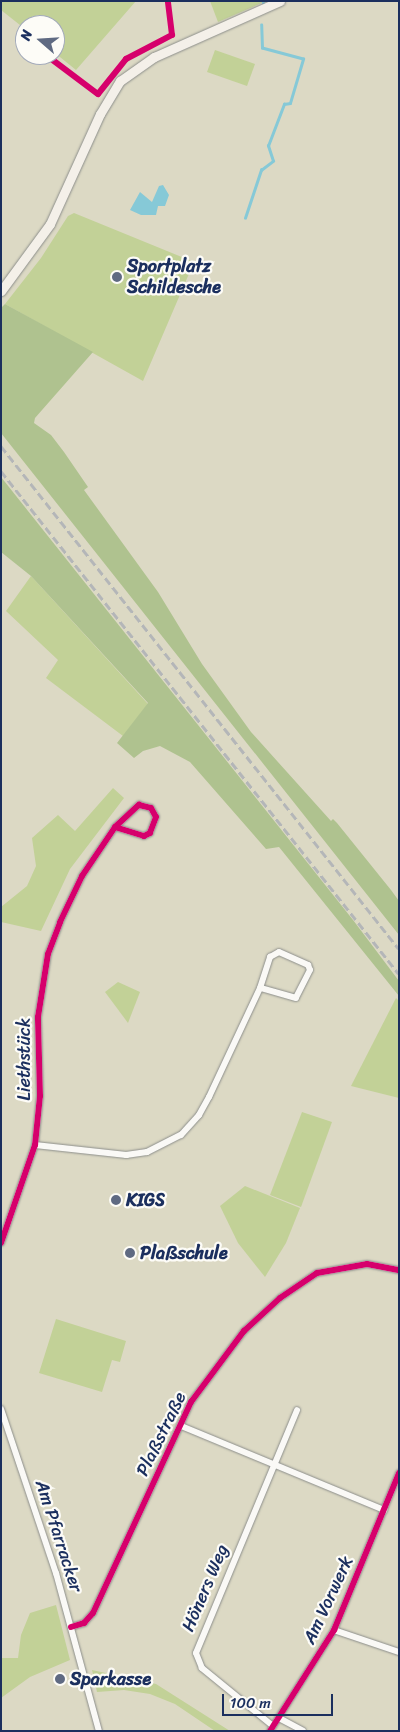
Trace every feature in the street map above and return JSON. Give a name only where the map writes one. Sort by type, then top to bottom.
[{"type":"main road","points":[[1,291],[50,224],[100,114],[120,81],[154,57],[280,1]]},
{"type":"street","name":"Liethstück","points":[[1,1243],[35,1145],[40,1096],[38,1017],[48,954],[78,883],[116,827],[139,805],[151,808],[156,817],[150,833],[144,836],[116,827]]},
{"type":"street","points":[[35,1145],[126,1155],[147,1152],[182,1135],[199,1115],[209,1097],[274,954],[279,952],[308,965],[310,970],[296,998],[260,988]]},
{"type":"street","name":"Plaßstraße","points":[[71,1627],[84,1623],[93,1613],[191,1402],[222,1356],[267,1309],[304,1280],[348,1265],[378,1265],[399,1270]]},
{"type":"street","name":"Am Pfarracker","points":[[1,1409],[53,1564],[99,1731]]},
{"type":"street","name":"Höners Weg","points":[[271,1728],[202,1668],[196,1653],[297,1410]]},
{"type":"street","points":[[181,1426],[384,1510]]},
{"type":"street","name":"Am Vorwerk","points":[[271,1728],[334,1630],[399,1473]]},
{"type":"street","points":[[334,1630],[399,1652]]},
{"type":"street","points":[[279,1718],[303,1731]]},
{"type":"green space","points":[[1,1],[136,1],[76,70],[65,61],[65,15],[15,15],[15,21],[1,10]]},
{"type":"green space","points":[[210,1],[266,1],[218,22]]},
{"type":"green space","points":[[215,50],[255,64],[247,86],[207,72]]},
{"type":"green space","points":[[74,213],[194,262],[143,381],[5,304],[41,258],[68,216]]},
{"type":"green space","points":[[5,304],[93,352],[35,418],[34,423],[51,435],[64,452],[88,487],[84,490],[158,592],[202,664],[251,732],[331,821],[333,819],[337,823],[399,901],[399,935],[1,433],[1,308]]},
{"type":"green space","points":[[1,477],[353,920],[399,981],[399,996],[279,847],[266,849],[190,762],[160,746],[143,751],[134,758],[117,743],[148,703],[31,576],[1,552]]},
{"type":"green space","points":[[31,576],[148,704],[123,736],[46,678],[58,660],[6,611]]},
{"type":"green space","points":[[113,788],[124,798],[70,869],[41,931],[1,922],[1,907],[27,886],[36,866],[32,838],[58,815],[75,831]]},
{"type":"green space","points":[[118,982],[140,992],[128,1023],[105,992]]},
{"type":"green space","points":[[396,998],[399,1001],[399,1098],[351,1086]]},
{"type":"green space","points":[[302,1112],[332,1122],[301,1207],[270,1195]]},
{"type":"green space","points":[[245,1186],[300,1208],[286,1243],[265,1277],[238,1243],[220,1206]]},
{"type":"green space","points":[[56,1319],[126,1341],[120,1362],[112,1360],[102,1392],[39,1373]]},
{"type":"green space","points":[[56,1605],[70,1660],[30,1677],[1,1698],[1,1658],[18,1658],[21,1635],[30,1613]]},
{"type":"green space","points":[[92,1670],[156,1684],[230,1731],[215,1731],[175,1704],[150,1694],[124,1690],[97,1692]]},
{"type":"water","points":[[163,185],[169,195],[165,206],[158,206],[156,215],[141,215],[130,210],[140,192],[152,202],[159,186]]},
{"type":"waterway","points":[[245,218],[261,170],[273,161],[268,146],[284,104],[290,103],[303,59],[262,48],[261,25]]},
{"type":"railway","points":[[1,446],[399,949]]},
{"type":"railway","points":[[1,471],[399,974]]},
{"type":"cycle path","points":[[59,65],[98,94],[126,59],[172,35],[168,1]]},
{"type":"cycle path","points":[[1,1243],[35,1145],[40,1096],[38,1017],[48,954],[60,922],[82,876],[115,827],[139,805],[151,808],[156,817],[150,833],[144,836],[115,827]]},
{"type":"cycle path","points":[[71,1627],[84,1623],[93,1613],[191,1402],[244,1331],[280,1298],[317,1273],[367,1264],[399,1270]]},
{"type":"cycle path","points":[[270,1731],[334,1630],[399,1473]]},
{"type":"place","name":"Sportplatz Schildesche","points":[[117,277]]},
{"type":"place","name":"KIGS","points":[[116,1200]]},
{"type":"place","name":"Plaßschule","points":[[130,1253]]},
{"type":"place","name":"Sparkasse","points":[[60,1679]]}]
